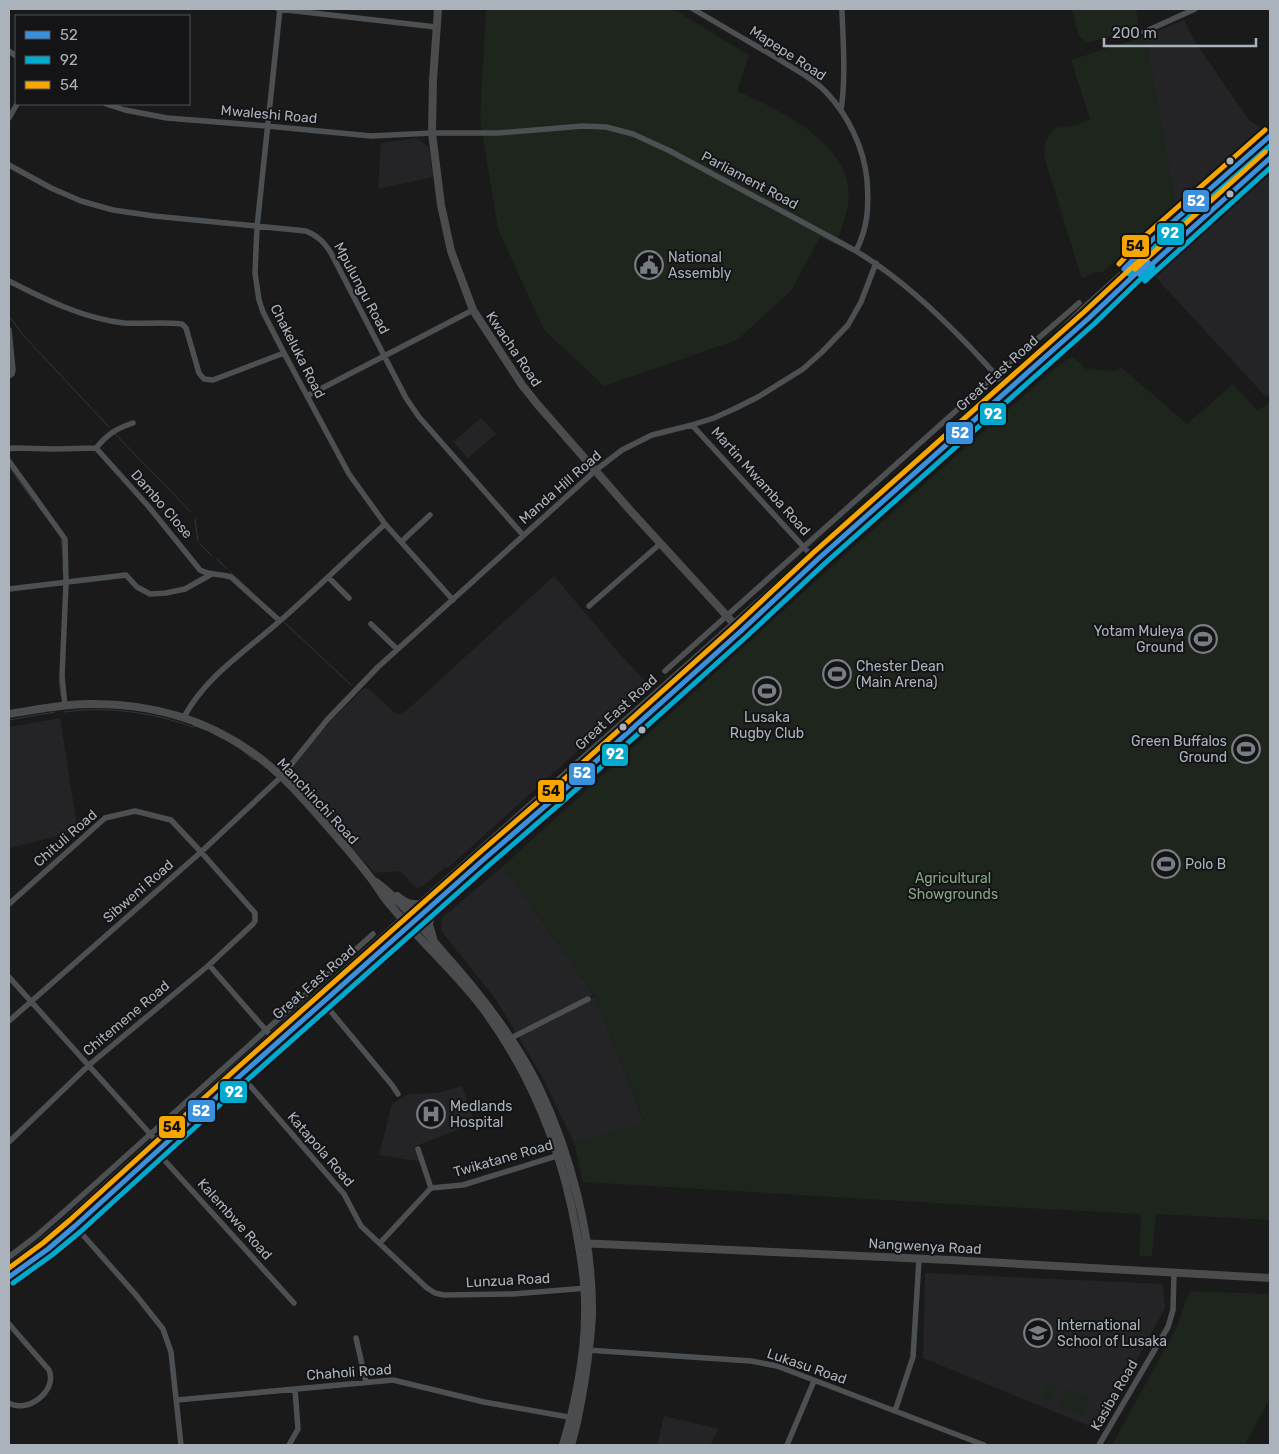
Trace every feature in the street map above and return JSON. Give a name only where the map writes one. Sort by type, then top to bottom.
[{"type":"main road","name":"Kwacha Road","points":[[438,9],[432,133],[441,205],[451,251],[472,310],[522,386],[629,509],[741,631]]},
{"type":"main road","name":"Great East Road","points":[[1103,292],[1152,241],[1270,136]]},
{"type":"main road","name":"Great East Road","points":[[9,1267],[70,1219],[271,1036],[1004,384],[1103,292],[1270,143]]},
{"type":"main road","name":"Great East Road","points":[[9,1277],[48,1249],[75,1226],[482,860],[565,789],[818,559],[1089,318],[1239,177],[1270,151]]},
{"type":"main road","name":"Great East Road","points":[[1123,286],[1130,283],[1164,254],[1270,158]]},
{"type":"main road","name":"Manchinchi Road","points":[[9,714],[85,704],[122,705],[156,709],[184,717],[209,728],[242,746],[281,777],[310,806],[372,879],[385,899],[406,917]]},
{"type":"main road","name":"Manchinchi Road","points":[[372,879],[387,891],[406,917]]},
{"type":"main road","points":[[387,891],[407,903],[413,905],[420,904]]},
{"type":"main road","points":[[432,906],[429,924],[434,942]]},
{"type":"main road","points":[[406,917],[434,942],[486,1002],[508,1040],[537,1083],[552,1116],[578,1197],[588,1287]]},
{"type":"main road","points":[[412,924],[416,934],[458,979],[508,1040]]},
{"type":"main road","points":[[402,932],[416,934]]},
{"type":"main road","points":[[571,1445],[586,1350],[585,1314],[588,1287],[588,1256],[582,1243]]},
{"type":"main road","name":"Nangwenya Road","points":[[582,1243],[1270,1278]]},
{"type":"main road","points":[[588,1256],[591,1250],[599,1243]]},
{"type":"main road","points":[[563,1445],[575,1419]]},
{"type":"street","points":[[279,9],[436,27]]},
{"type":"street","name":"Chakeluka Road","points":[[279,9],[255,273],[263,312],[349,474],[385,524],[452,600]]},
{"type":"street","name":"Mapepe Road","points":[[693,9],[806,76],[825,91],[841,110],[861,152],[866,172],[868,192],[867,214],[863,236],[856,251]]},
{"type":"street","points":[[841,9],[843,98],[841,110]]},
{"type":"street","points":[[1144,32],[1195,9]]},
{"type":"street","points":[[9,118],[16,105]]},
{"type":"street","name":"Mwaleshi Road","points":[[109,105],[167,118],[371,136],[432,133]]},
{"type":"street","name":"Parliament Road","points":[[432,133],[498,133],[591,126],[615,129],[633,134],[670,151],[876,263],[943,318],[1004,384]]},
{"type":"street","name":"Mpulungu Road","points":[[9,165],[50,188],[81,201],[114,210],[154,216],[306,231],[314,234],[323,241],[406,398],[419,417],[523,535]]},
{"type":"street","name":"Manda Hill Road","points":[[281,777],[327,720],[397,649],[596,470],[622,450],[652,435],[714,418],[758,397],[803,369],[848,324],[861,302],[876,263]]},
{"type":"street","points":[[9,281],[68,308],[93,317],[123,322],[182,324],[186,328],[199,373],[204,379],[213,380],[284,353]]},
{"type":"street","points":[[665,672],[1078,303]]},
{"type":"street","points":[[308,396],[472,310]]},
{"type":"street","points":[[9,330],[13,370],[9,376]]},
{"type":"street","points":[[9,449],[55,450],[96,448],[118,428],[133,422]]},
{"type":"street","name":"Martin Mwamba Road","points":[[692,424],[811,555]]},
{"type":"street","name":"Dambo Close","points":[[96,448],[149,507],[200,570],[210,575],[222,574],[231,577],[280,621]]},
{"type":"street","points":[[9,460],[65,539],[66,583],[62,676],[65,706]]},
{"type":"street","points":[[400,542],[430,515]]},
{"type":"street","points":[[184,717],[192,702],[229,663],[280,621],[385,524]]},
{"type":"street","points":[[589,606],[661,543]]},
{"type":"street","points":[[9,589],[126,575],[136,588],[150,594],[166,593],[186,590],[210,575]]},
{"type":"street","points":[[328,577],[349,598]]},
{"type":"street","points":[[371,624],[397,649]]},
{"type":"street","name":"Sibweni Road","points":[[9,1021],[201,852],[281,777]]},
{"type":"street","name":"Chituli Road","points":[[9,904],[105,818],[136,812],[170,820],[255,913]]},
{"type":"street","name":"Chitemene Road","points":[[9,1142],[89,1065],[209,965],[253,924],[255,913]]},
{"type":"street","points":[[9,1257],[41,1232],[265,1030],[313,990],[373,934]]},
{"type":"street","points":[[209,965],[271,1036]]},
{"type":"street","points":[[9,976],[156,1141]]},
{"type":"street","points":[[508,1040],[588,999]]},
{"type":"street","points":[[323,1002],[398,1094]]},
{"type":"street","name":"Katapola Road","points":[[235,1069],[344,1194],[362,1226],[427,1288]]},
{"type":"street","points":[[380,1243],[431,1188],[418,1149]]},
{"type":"street","name":"Kalembwe Road","points":[[157,1152],[294,1303]]},
{"type":"street","name":"Twikatane Road","points":[[431,1188],[463,1185],[563,1154]]},
{"type":"street","points":[[75,1226],[136,1295],[163,1329],[171,1352],[181,1445]]},
{"type":"street","points":[[895,1411],[913,1357],[919,1259]]},
{"type":"street","name":"Kasiba Road","points":[[1099,1445],[1168,1327],[1173,1310],[1174,1272]]},
{"type":"street","name":"Lunzua Road","points":[[427,1288],[435,1293],[444,1295],[513,1294],[588,1287]]},
{"type":"street","points":[[9,1324],[49,1370],[51,1375],[49,1386],[40,1398],[19,1407],[9,1403]]},
{"type":"street","points":[[356,1338],[366,1382]]},
{"type":"street","name":"Lukasu Road","points":[[586,1350],[751,1361],[777,1366],[984,1445]]},
{"type":"street","name":"Chaholi Road","points":[[177,1400],[392,1380],[484,1402],[575,1419]]},
{"type":"street","points":[[787,1445],[814,1381]]},
{"type":"street","points":[[289,1445],[298,1429],[295,1389]]},
{"type":"shaded area","points":[[1184,20],[1195,42],[1249,120],[1261,128],[1270,127],[1176,208],[1145,36]]},
{"type":"shaded area","points":[[417,138],[429,148],[433,177],[378,189],[381,143]]},
{"type":"shaded area","points":[[1270,167],[1270,393],[1266,397],[1150,271]]},
{"type":"shaded area","points":[[481,418],[496,434],[468,458],[453,442]]},
{"type":"shaded area","points":[[554,576],[619,653],[650,686],[449,867],[444,868],[422,887],[416,888],[400,871],[375,873],[282,775],[363,689],[368,688],[396,714],[407,710]]},
{"type":"shaded area","points":[[60,718],[78,831],[9,848],[9,727]]},
{"type":"shaded area","points":[[503,866],[594,995],[517,1034],[494,997],[441,931],[442,918]]},
{"type":"shaded area","points":[[595,996],[645,1124],[574,1143],[544,1080],[518,1036]]},
{"type":"shaded area","name":"Medlands Hospital","points":[[462,1086],[475,1123],[416,1146],[420,1160],[417,1161],[379,1155],[392,1104],[408,1094],[437,1093]]},
{"type":"shaded area","name":"International School of Lusaka","points":[[925,1273],[1163,1284],[1165,1308],[1099,1430],[923,1358]]},
{"type":"shaded area","points":[[664,1416],[719,1429],[710,1445],[657,1445]]},
{"type":"green space","points":[[486,9],[673,9],[749,55],[737,91],[774,109],[812,133],[828,148],[841,165],[848,183],[848,204],[836,245],[820,237],[791,291],[737,340],[604,386],[544,330],[498,229],[480,120]]},
{"type":"green space","points":[[1073,9],[1136,9],[1139,27],[1087,43],[1079,36]]},
{"type":"green space","points":[[1145,36],[1176,208],[1103,272],[1096,272],[1082,279],[1045,160],[1044,150],[1046,142],[1055,128],[1077,125],[1090,119],[1071,60]]},
{"type":"green space","name":"Agricultural Showgrounds","points":[[1072,356],[1086,369],[1115,371],[1122,368],[1187,424],[1233,384],[1258,411],[1270,402],[1270,1220],[1156,1214],[1152,1256],[1139,1256],[1141,1214],[583,1182],[574,1143],[645,1123],[595,996],[503,866],[828,570],[1054,369]]},
{"type":"green space","name":"International School of Lusaka","points":[[1191,1291],[1270,1294],[1270,1398],[1245,1445],[1112,1445],[1178,1325],[1186,1299]]},
{"type":"green space","points":[[1048,1382],[1056,1385],[1049,1402],[1041,1399]]},
{"type":"green space","points":[[1067,1389],[1078,1393],[1070,1411],[1059,1407]]},
{"type":"green space","points":[[1080,1394],[1090,1398],[1082,1416],[1072,1412]]},
{"type":"waterway","points":[[9,316],[23,335],[109,427]]},
{"type":"waterway","points":[[115,434],[191,512]]},
{"type":"waterway","points":[[9,467],[33,501]]},
{"type":"waterway","points":[[37,505],[44,514]]},
{"type":"waterway","points":[[195,519],[198,541]]},
{"type":"waterway","points":[[61,537],[63,556]]},
{"type":"waterway","points":[[200,544],[212,556]]},
{"type":"waterway","points":[[217,559],[227,569]]},
{"type":"waterway","points":[[63,562],[63,570]]},
{"type":"waterway","points":[[230,572],[251,591]]},
{"type":"waterway","points":[[284,622],[351,685]]},
{"type":"waterway","points":[[59,679],[61,696]]},
{"type":"waterway","points":[[64,712],[112,710],[145,714],[192,727],[196,726],[205,730]]},
{"type":"waterway","points":[[9,720],[55,712]]},
{"type":"waterway","points":[[214,734],[228,741]]},
{"type":"waterway","points":[[240,748],[252,759],[257,760]]},
{"type":"transit line","name":"54","points":[[1119,264],[1146,235],[1265,130]]},
{"type":"transit line","name":"52","points":[[1124,269],[1151,241],[1270,136]]},
{"type":"transit line","name":"92","points":[[1129,274],[1156,246],[1270,146]]},
{"type":"transit line","name":"54","points":[[1135,269],[1265,152]]},
{"type":"transit line","name":"52","points":[[1140,275],[1270,158]]},
{"type":"transit line","name":"92","points":[[1145,281],[1270,168]]},
{"type":"transit line","name":"54","points":[[9,1268],[70,1220],[236,1069],[560,783],[1143,257]]},
{"type":"transit line","name":"52","points":[[9,1277],[48,1249],[75,1226],[241,1075],[741,631],[818,559],[1089,318],[1148,262]]},
{"type":"transit line","name":"92","points":[[13,1283],[80,1232],[246,1081],[746,637],[823,565],[1094,324],[1153,267]]},
{"type":"place","name":"National Assembly","points":[[649,265]]},
{"type":"place","name":"Yotam Muleya Ground","points":[[1203,639]]},
{"type":"place","name":"Chester Dean (Main Arena)","points":[[837,674]]},
{"type":"place","name":"Lusaka Rugby Club","points":[[767,691]]},
{"type":"place","name":"Green Buffalos Ground","points":[[1246,749]]},
{"type":"place","name":"Polo B","points":[[1166,864]]},
{"type":"place","name":"Medlands Hospital","points":[[431,1114]]},
{"type":"place","name":"International School of Lusaka","points":[[1038,1333]]}]
